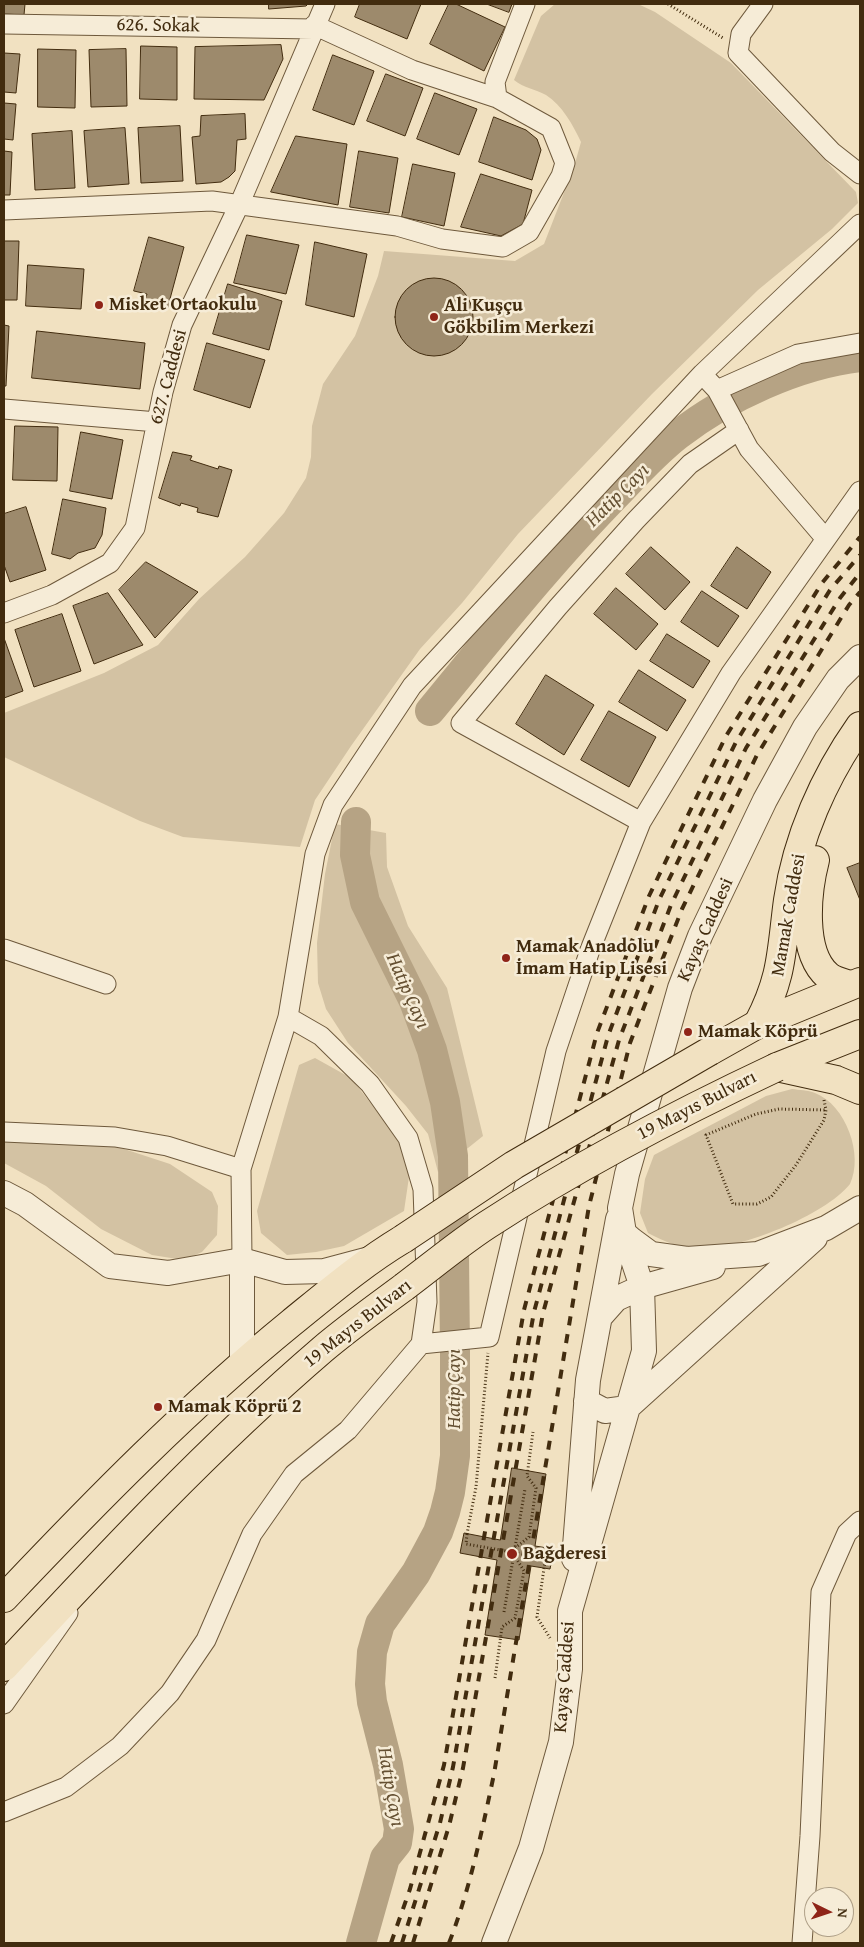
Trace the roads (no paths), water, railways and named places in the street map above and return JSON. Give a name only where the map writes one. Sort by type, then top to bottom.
[{"type":"main road","name":"Mamak Caddesi","points":[[758,1024],[772,998],[778,978],[788,900],[803,841],[827,781],[845,748],[860,726]]},
{"type":"main road","name":"Mamak Caddesi","points":[[855,984],[829,977],[814,958],[809,932],[808,898],[811,876],[827,820],[841,787],[860,754]]},
{"type":"main road","name":"19 Mayıs Bulvarı","points":[[4,1598],[107,1489],[242,1364],[370,1259],[514,1165],[710,1051],[758,1024],[855,984]]},
{"type":"main road","name":"19 Mayıs Bulvarı","points":[[4,1667],[114,1549],[257,1408],[324,1348],[485,1226],[588,1163],[668,1118],[777,1067],[860,1034]]},
{"type":"main road","points":[[777,1067],[817,1075],[860,1090]]},
{"type":"street","name":"627. Caddesi","points":[[4,613],[52,595],[110,562],[135,528],[157,422],[182,326],[240,203],[325,4]]},
{"type":"street","points":[[497,98],[495,82],[525,4]]},
{"type":"street","points":[[763,4],[740,34],[738,53],[832,152],[860,174]]},
{"type":"street","name":"626. Sokak","points":[[4,24],[314,27]]},
{"type":"street","points":[[4,210],[212,201],[240,203],[397,226],[442,239],[502,248],[529,232],[561,176],[565,162],[551,128],[497,98],[412,70],[314,27]]},
{"type":"street","points":[[242,1364],[241,1169],[288,1018],[315,854],[332,805],[412,686],[702,374],[860,224]]},
{"type":"street","points":[[719,395],[798,354],[860,343]]},
{"type":"street","points":[[702,374],[719,395],[749,449],[826,538]]},
{"type":"street","points":[[4,409],[157,422]]},
{"type":"street","points":[[641,822],[461,723],[558,607],[636,520],[690,464],[736,425]]},
{"type":"street","points":[[421,1344],[489,1337],[556,1051],[590,950],[641,822],[731,673],[860,491]]},
{"type":"street","name":"Kayaş Caddesi","points":[[494,1943],[531,1848],[561,1742],[570,1668],[570,1611],[644,1351],[642,1287],[624,1233],[620,1208],[627,1174],[680,988],[700,936],[765,800],[804,727],[838,679],[860,657]]},
{"type":"street","points":[[4,949],[106,984]]},
{"type":"street","points":[[5,1810],[66,1787],[120,1746],[170,1692],[206,1640],[252,1534],[294,1474],[348,1430],[421,1344],[427,1302],[423,1189],[408,1138],[370,1084],[321,1036],[288,1018]]},
{"type":"street","points":[[4,1132],[115,1137],[167,1146],[241,1169]]},
{"type":"street","points":[[4,1193],[25,1204],[110,1266],[168,1273],[242,1260],[285,1272],[324,1271],[370,1259]]},
{"type":"street","points":[[570,1611],[586,1401],[620,1208]]},
{"type":"street","points":[[600,1317],[616,1298],[642,1287],[758,1254],[826,1228],[860,1208]]},
{"type":"street","points":[[586,1401],[605,1411],[627,1408],[826,1228]]},
{"type":"street","points":[[624,1233],[651,1254],[686,1259],[758,1254]]},
{"type":"street","points":[[802,1943],[810,1836],[821,1592],[848,1534],[860,1521]]},
{"type":"street","points":[[4,1704],[114,1549]]},
{"type":"waterway","name":"Hatip Çayı","points":[[430,711],[569,545],[640,470],[670,442],[697,421],[718,408],[764,384],[813,367],[860,357]]},
{"type":"waterway","name":"Hatip Çayı","points":[[356,822],[355,855],[365,902],[414,1001],[432,1050],[445,1102],[453,1156],[455,1351],[455,1456],[445,1512],[438,1532],[416,1573],[380,1624],[372,1652],[370,1684],[372,1702],[388,1765],[399,1829],[397,1843],[385,1858],[361,1943]]},
{"type":"railway","points":[[391,1943],[410,1889],[444,1765],[524,1310],[597,1033],[649,896],[726,736],[822,583],[860,537]]},
{"type":"railway","points":[[402,1943],[440,1823],[453,1767],[534,1312],[608,1036],[659,900],[736,742],[830,590],[860,555]]},
{"type":"railway","points":[[413,1943],[449,1826],[463,1768],[543,1313],[619,1040],[671,905],[746,748],[840,598],[860,573]]},
{"type":"railway","points":[[449,1943],[469,1881],[494,1774],[589,1206],[630,1043],[682,909],[757,755],[849,605],[860,592]]},
{"type":"place","name":"Misket Ortaokulu","points":[[99,305]]},
{"type":"place","name":"Ali Kuşçu Gökbilim Merkezi","points":[[434,317]]},
{"type":"place","name":"Mamak Anadolu İmam Hatip Lisesi","points":[[506,958]]},
{"type":"place","name":"Mamak Köprü","points":[[688,1032]]},
{"type":"place","name":"Mamak Köprü 2","points":[[158,1407]]},
{"type":"place","name":"Bağderesi","points":[[512,1554]]}]
